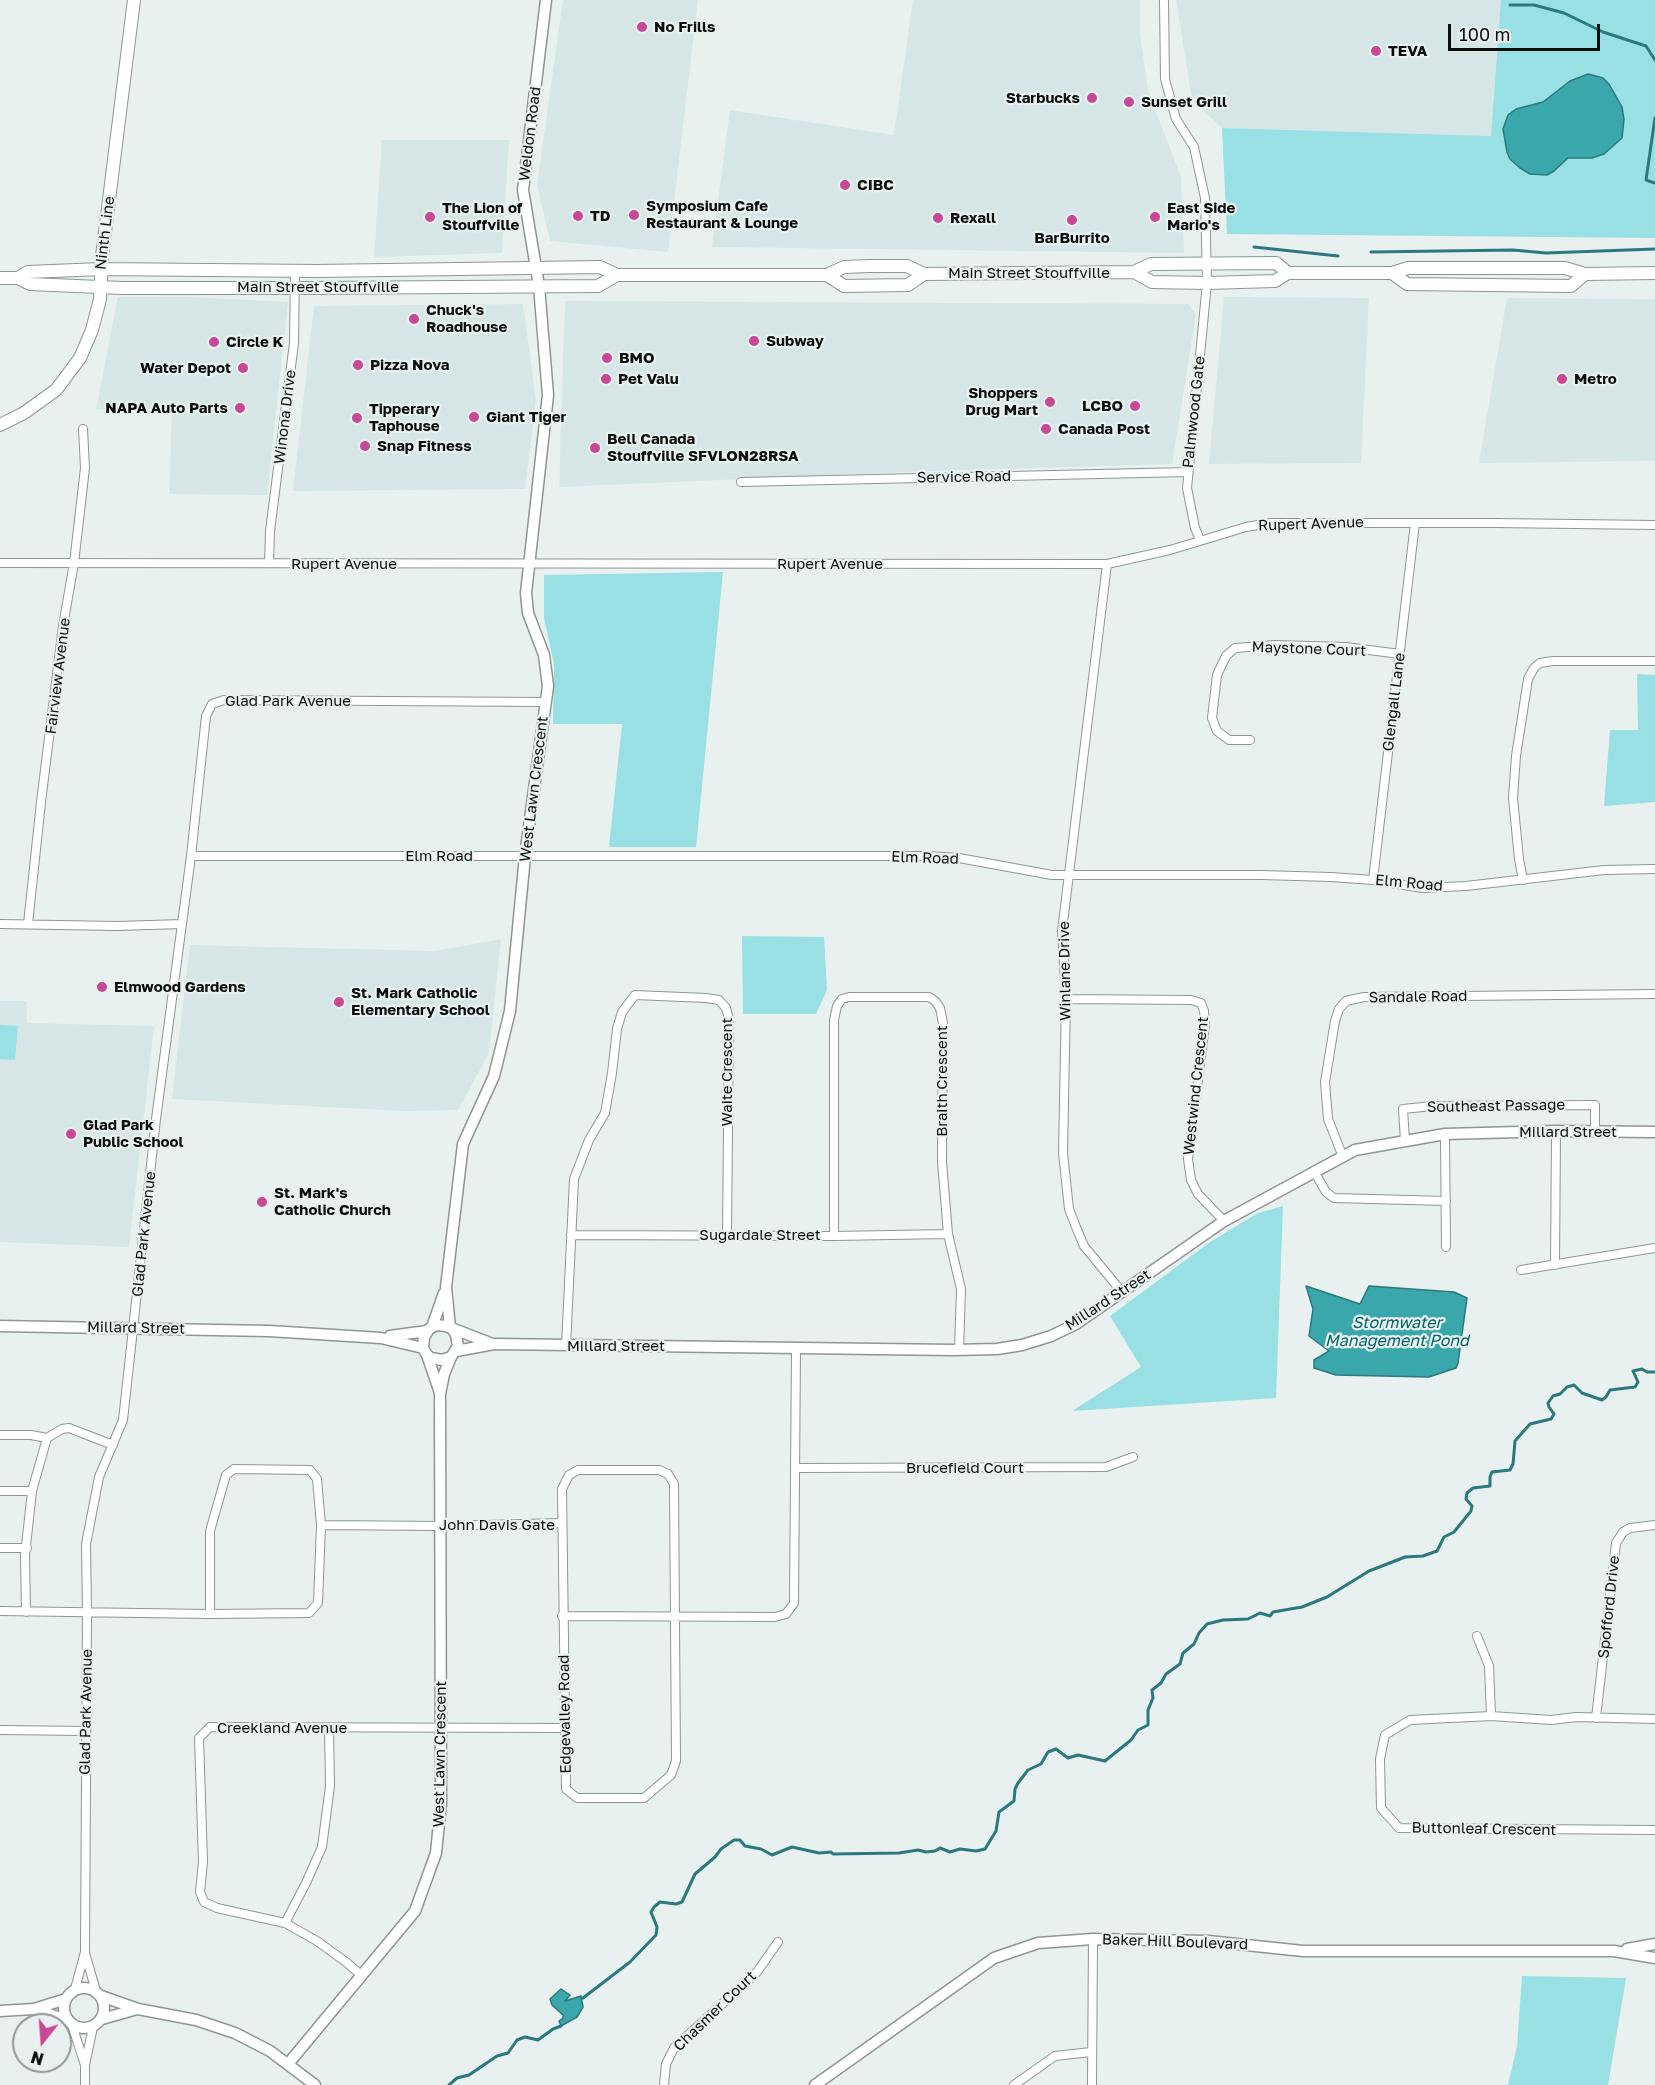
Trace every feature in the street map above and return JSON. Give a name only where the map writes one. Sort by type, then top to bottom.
[{"type":"main road","name":"Ninth Line","points":[[0,425],[24,413],[56,390],[80,358],[92,330],[100,299],[101,269],[134,0]]},
{"type":"main road","name":"Main Street Stouffville","points":[[18,278],[28,272],[101,269],[295,271],[600,267],[617,275],[827,275],[844,267],[907,266],[924,274],[1134,272],[1151,264],[1207,263],[1276,263],[1288,273]]},
{"type":"main road","name":"Main Street Stouffville","points":[[1134,272],[1152,282],[1206,283],[1275,281],[1288,273],[1392,273],[1408,268],[1566,267],[1585,273],[1655,273]]},
{"type":"main road","name":"Main Street Stouffville","points":[[1392,273],[1407,284],[1571,286],[1585,273]]},
{"type":"main road","name":"Main Street Stouffville","points":[[827,275],[843,286],[908,285],[924,274]]},
{"type":"main road","name":"Main Street Stouffville","points":[[0,278],[18,278],[30,284],[100,287],[598,286],[617,275]]},
{"type":"street","name":"Weldon Road","points":[[539,286],[523,190],[546,0]]},
{"type":"street","name":"Palmwood Gate","points":[[1164,0],[1165,80],[1176,119],[1194,147],[1205,198],[1206,283],[1187,488],[1195,528],[1200,540]]},
{"type":"street","name":"Winona Drive","points":[[269,563],[270,531],[294,343],[295,271]]},
{"type":"street","name":"West Lawn Crescent","points":[[452,1329],[446,1287],[463,1144],[494,1076],[510,1011],[525,856],[548,686],[544,655],[528,613],[526,593],[548,394],[539,286]]},
{"type":"street","name":"Fairview Avenue","points":[[28,924],[40,802],[85,468],[83,429]]},
{"type":"street","name":"Service Road","points":[[741,482],[1188,472]]},
{"type":"street","name":"Rupert Avenue","points":[[0,563],[1107,564],[1170,550],[1246,527],[1270,524],[1314,522],[1655,525]]},
{"type":"street","name":"Glengall Lane","points":[[1373,880],[1415,523]]},
{"type":"street","name":"Winlane Drive","points":[[1107,564],[1062,931],[1066,999],[1063,1153],[1069,1209],[1084,1246],[1122,1292]]},
{"type":"street","name":"Maystone Court","points":[[1250,740],[1229,740],[1217,731],[1212,718],[1217,675],[1226,656],[1235,648],[1275,645],[1346,647],[1400,654]]},
{"type":"street","points":[[1523,880],[1513,798],[1516,756],[1528,679],[1534,668],[1540,663],[1553,661],[1655,661]]},
{"type":"street","name":"Glad Park Avenue","points":[[75,1989],[85,1952],[86,1544],[99,1477],[123,1420],[206,716],[212,704],[224,700],[546,702]]},
{"type":"street","name":"Elm Road","points":[[191,856],[929,856],[959,858],[1052,875],[1261,875],[1373,880],[1407,886],[1441,888],[1604,870],[1655,868]]},
{"type":"street","points":[[0,924],[117,926],[182,924]]},
{"type":"street","name":"Sandale Road","points":[[1343,1157],[1328,1119],[1325,1082],[1336,1017],[1340,1006],[1346,1001],[1364,997],[1655,994]]},
{"type":"street","name":"Waite Crescent","points":[[566,1346],[574,1179],[589,1140],[605,1113],[617,1029],[622,1012],[634,995],[706,998],[720,1000],[726,1008],[729,1019],[727,1235]]},
{"type":"street","name":"Braith Crescent","points":[[834,1236],[834,1020],[837,1006],[842,999],[849,998],[929,997],[940,1008],[943,1023],[942,1162],[948,1234],[961,1289],[958,1350]]},
{"type":"street","name":"Westwind Crescent","points":[[1066,999],[1191,1000],[1201,1003],[1205,1025],[1188,1160],[1191,1180],[1198,1194],[1224,1221]]},
{"type":"street","name":"Southeast Passage","points":[[1405,1141],[1403,1109],[1433,1106],[1595,1105],[1595,1132]]},
{"type":"street","points":[[1555,1265],[1556,1131]]},
{"type":"street","name":"Millard Street","points":[[454,1354],[494,1344],[958,1350],[997,1349],[1022,1345],[1051,1336],[1076,1324],[1224,1221],[1355,1150],[1444,1134],[1556,1131],[1655,1132]]},
{"type":"street","points":[[1444,1134],[1446,1247]]},
{"type":"street","points":[[1314,1171],[1326,1192],[1334,1198],[1446,1201]]},
{"type":"street","name":"Sugardale Street","points":[[572,1235],[948,1234]]},
{"type":"street","points":[[1521,1270],[1655,1248]]},
{"type":"street","name":"West Lawn Crescent","points":[[429,1329],[446,1287]]},
{"type":"street","points":[[441,1325],[452,1329],[458,1340],[454,1354],[447,1359],[436,1360],[425,1351],[423,1336],[429,1329],[441,1325]]},
{"type":"street","name":"Millard Street","points":[[0,1326],[269,1331],[381,1338],[425,1351]]},
{"type":"street","name":"Millard Street","points":[[381,1338],[429,1329]]},
{"type":"street","name":"Millard Street","points":[[452,1329],[494,1344]]},
{"type":"street","points":[[562,1616],[775,1617],[786,1614],[794,1603],[796,1347]]},
{"type":"street","name":"West Lawn Crescent","points":[[425,1351],[440,1394]]},
{"type":"street","name":"West Lawn Crescent","points":[[288,2064],[415,1911],[436,1853],[441,1803],[440,1394],[444,1374],[454,1354]]},
{"type":"street","points":[[0,1435],[31,1435],[47,1438],[62,1429],[69,1428],[113,1445]]},
{"type":"street","points":[[26,1612],[27,1548],[32,1491],[47,1438]]},
{"type":"street","name":"Brucefield Court","points":[[795,1468],[1106,1467],[1133,1457]]},
{"type":"street","points":[[0,1611],[210,1614],[309,1613],[318,1603],[321,1525],[317,1479],[310,1470],[234,1470],[226,1474],[210,1531],[210,1614]]},
{"type":"street","name":"Edgevalley Road","points":[[562,1523],[562,1489],[569,1475],[578,1470],[659,1470],[668,1474],[674,1485],[676,1761],[671,1775],[644,1798],[577,1798],[567,1789],[562,1616]]},
{"type":"street","points":[[0,1491],[32,1491]]},
{"type":"street","name":"John Davis Gate","points":[[321,1525],[441,1526],[562,1523],[562,1616]]},
{"type":"street","name":"Spofford Drive","points":[[1596,1718],[1616,1543],[1620,1535],[1628,1529],[1655,1525]]},
{"type":"street","points":[[0,1548],[27,1548]]},
{"type":"street","points":[[1477,1636],[1489,1666],[1491,1716]]},
{"type":"street","name":"Buttonleaf Crescent","points":[[1655,1719],[1551,1720],[1491,1716],[1410,1720],[1385,1735],[1380,1759],[1381,1809],[1399,1828],[1655,1830]]},
{"type":"street","name":"Creekland Avenue","points":[[361,1976],[317,1941],[285,1923],[217,1908],[204,1902],[200,1892],[202,1862],[200,1738],[210,1727],[566,1728]]},
{"type":"street","points":[[285,1923],[322,1847],[330,1786],[329,1728]]},
{"type":"street","points":[[0,1730],[86,1731]]},
{"type":"street","points":[[1092,2085],[1093,1939]]},
{"type":"street","name":"Baker Hill Boulevard","points":[[815,2085],[994,1958],[1038,1943],[1093,1939],[1208,1941],[1303,1951],[1614,1951],[1655,1944]]},
{"type":"street","name":"Chasmer Court","points":[[664,2085],[666,2064],[674,2048],[757,1972],[778,1942]]},
{"type":"street","name":"Baker Hill Boulevard","points":[[1614,1951],[1655,1958]]},
{"type":"street","name":"Glad Park Avenue","points":[[85,1952],[98,1993]]},
{"type":"street","points":[[0,2011],[34,2009],[66,1999],[75,1989],[82,1987],[138,2009],[216,2025],[270,2051],[315,2085]]},
{"type":"street","points":[[85,2085],[85,2065],[97,2023],[105,2007],[98,1993]]},
{"type":"street","points":[[64,2013],[66,1999]]},
{"type":"street","points":[[34,2009],[45,2013]]},
{"type":"street","points":[[72,2023],[82,2028],[138,2009]]},
{"type":"street","points":[[72,2028],[85,2065]]},
{"type":"street","points":[[1014,2085],[1056,2056],[1091,2052]]},
{"type":"shaded area","points":[[563,0],[698,0],[668,252],[550,241],[537,185]]},
{"type":"shaded area","points":[[913,0],[1140,0],[1140,34],[1148,91],[1181,177],[1184,253],[712,247],[730,110],[894,135]]},
{"type":"shaded area","points":[[1176,0],[1501,0],[1492,136],[1222,128],[1192,100]]},
{"type":"shaded area","points":[[1501,0],[1655,0],[1655,238],[1227,234],[1222,128],[1491,136]]},
{"type":"shaded area","points":[[382,140],[509,140],[502,253],[374,257]]},
{"type":"shaded area","points":[[118,297],[190,297],[288,302],[267,495],[169,494],[172,414],[96,409]]},
{"type":"shaded area","points":[[1224,297],[1369,298],[1361,463],[1209,464]]},
{"type":"shaded area","points":[[1507,298],[1655,299],[1655,461],[1479,463]]},
{"type":"shaded area","points":[[565,301],[1188,304],[1196,314],[1172,464],[928,471],[559,487]]},
{"type":"shaded area","points":[[523,304],[536,400],[525,489],[293,491],[314,306]]},
{"type":"shaded area","points":[[723,572],[696,847],[609,847],[622,724],[553,724],[554,664],[544,618],[544,575]]},
{"type":"shaded area","points":[[1637,674],[1655,675],[1655,802],[1604,806],[1610,730],[1638,730]]},
{"type":"shaded area","points":[[742,936],[824,937],[827,990],[816,1014],[743,1014]]},
{"type":"shaded area","name":"St. Mark Catholic Elementary School","points":[[501,939],[489,1053],[458,1110],[404,1111],[172,1099],[190,945],[435,951]]},
{"type":"shaded area","name":"Glad Park Public School","points":[[0,1001],[26,1001],[27,1023],[154,1026],[129,1247],[0,1242]]},
{"type":"shaded area","points":[[0,1025],[18,1026],[15,1060],[0,1059]]},
{"type":"shaded area","points":[[1283,1206],[1276,1398],[1072,1411],[1141,1367],[1110,1316],[1210,1242],[1258,1213]]},
{"type":"shaded area","points":[[1522,1976],[1626,1978],[1608,2085],[1508,2085],[1517,2046]]},
{"type":"water","points":[[1588,74],[1603,78],[1622,107],[1624,119],[1622,138],[1604,154],[1592,158],[1568,158],[1547,175],[1530,174],[1520,168],[1510,159],[1507,152],[1503,129],[1508,115],[1516,109],[1543,102],[1570,81]]},
{"type":"water","name":"Stormwater Management Pond","points":[[1306,1286],[1360,1304],[1369,1286],[1454,1292],[1467,1298],[1456,1368],[1429,1377],[1336,1375],[1314,1368],[1314,1360],[1329,1351],[1309,1336],[1313,1309]]},
{"type":"water","points":[[561,1989],[570,1995],[565,2001],[581,1996],[583,2007],[577,2017],[561,2026],[559,2021],[563,2015],[552,2005],[550,1999]]},
{"type":"waterway","points":[[1510,5],[1534,5],[1564,13],[1603,32],[1646,46],[1655,60]]},
{"type":"waterway","points":[[1655,118],[1646,180],[1655,183]]},
{"type":"waterway","points":[[1254,247],[1338,256]]},
{"type":"waterway","points":[[1371,252],[1513,250],[1546,253],[1655,249]]},
{"type":"waterway","points":[[583,1998],[630,1962],[656,1935],[657,1927],[651,1912],[654,1907],[660,1902],[676,1904],[682,1902],[695,1874],[734,1840],[740,1840],[745,1846],[761,1849],[772,1855],[792,1847],[833,1854],[899,1853],[918,1850],[926,1852],[940,1848],[950,1852],[960,1849],[976,1851],[985,1849],[996,1831],[999,1812],[1014,1801],[1018,1783],[1028,1770],[1041,1764],[1048,1752],[1056,1749],[1068,1758],[1078,1755],[1105,1761],[1131,1740],[1138,1730],[1148,1725],[1148,1710],[1153,1698],[1152,1690],[1161,1683],[1166,1674],[1180,1664],[1183,1653],[1194,1644],[1199,1633],[1207,1624],[1223,1620],[1248,1619],[1260,1613],[1270,1616],[1273,1612],[1302,1607],[1327,1597],[1369,1571],[1405,1557],[1423,1556],[1437,1551],[1444,1537],[1454,1532],[1471,1511],[1472,1506],[1466,1499],[1467,1493],[1473,1488],[1490,1486],[1492,1472],[1510,1470],[1513,1464],[1515,1441],[1530,1424],[1551,1419],[1554,1414],[1548,1403],[1553,1396],[1574,1385],[1582,1393],[1602,1400],[1610,1390],[1635,1387],[1638,1382],[1633,1371],[1642,1369],[1655,1372]]},
{"type":"waterway","points":[[449,2085],[457,2078],[469,2075],[497,2056],[508,2053],[517,2040],[525,2037],[538,2040],[561,2026]]},
{"type":"place","name":"No Frills","points":[[642,27]]},
{"type":"place","name":"TEVA","points":[[1376,51]]},
{"type":"place","name":"Starbucks","points":[[1092,98]]},
{"type":"place","name":"Sunset Grill","points":[[1129,102]]},
{"type":"place","name":"CIBC","points":[[845,185]]},
{"type":"place","name":"Symposium Cafe Restaurant & Lounge","points":[[634,215]]},
{"type":"place","name":"TD","points":[[578,216]]},
{"type":"place","name":"The Lion of Stouffville","points":[[430,217]]},
{"type":"place","name":"East Side Mario's","points":[[1155,217]]},
{"type":"place","name":"Rexall","points":[[938,218]]},
{"type":"place","name":"BarBurrito","points":[[1072,220]]},
{"type":"place","name":"Chuck's Roadhouse","points":[[414,319]]},
{"type":"place","name":"Subway","points":[[754,341]]},
{"type":"place","name":"Circle K","points":[[214,342]]},
{"type":"place","name":"BMO","points":[[607,358]]},
{"type":"place","name":"Pizza Nova","points":[[358,365]]},
{"type":"place","name":"Water Depot","points":[[243,368]]},
{"type":"place","name":"Pet Valu","points":[[606,379]]},
{"type":"place","name":"Metro","points":[[1562,379]]},
{"type":"place","name":"Shoppers Drug Mart","points":[[1050,402]]},
{"type":"place","name":"LCBO","points":[[1135,406]]},
{"type":"place","name":"NAPA Auto Parts","points":[[240,408]]},
{"type":"place","name":"Giant Tiger","points":[[474,417]]},
{"type":"place","name":"Tipperary Taphouse","points":[[357,418]]},
{"type":"place","name":"Canada Post","points":[[1046,429]]},
{"type":"place","name":"Snap Fitness","points":[[365,446]]},
{"type":"place","name":"Bell Canada Stouffville SFVLON28RSA","points":[[595,448]]},
{"type":"place","name":"Elmwood Gardens","points":[[102,987]]},
{"type":"place","name":"St. Mark Catholic Elementary School","points":[[339,1002]]},
{"type":"place","name":"Glad Park Public School","points":[[71,1134]]},
{"type":"place","name":"St. Mark's Catholic Church","points":[[262,1202]]}]
